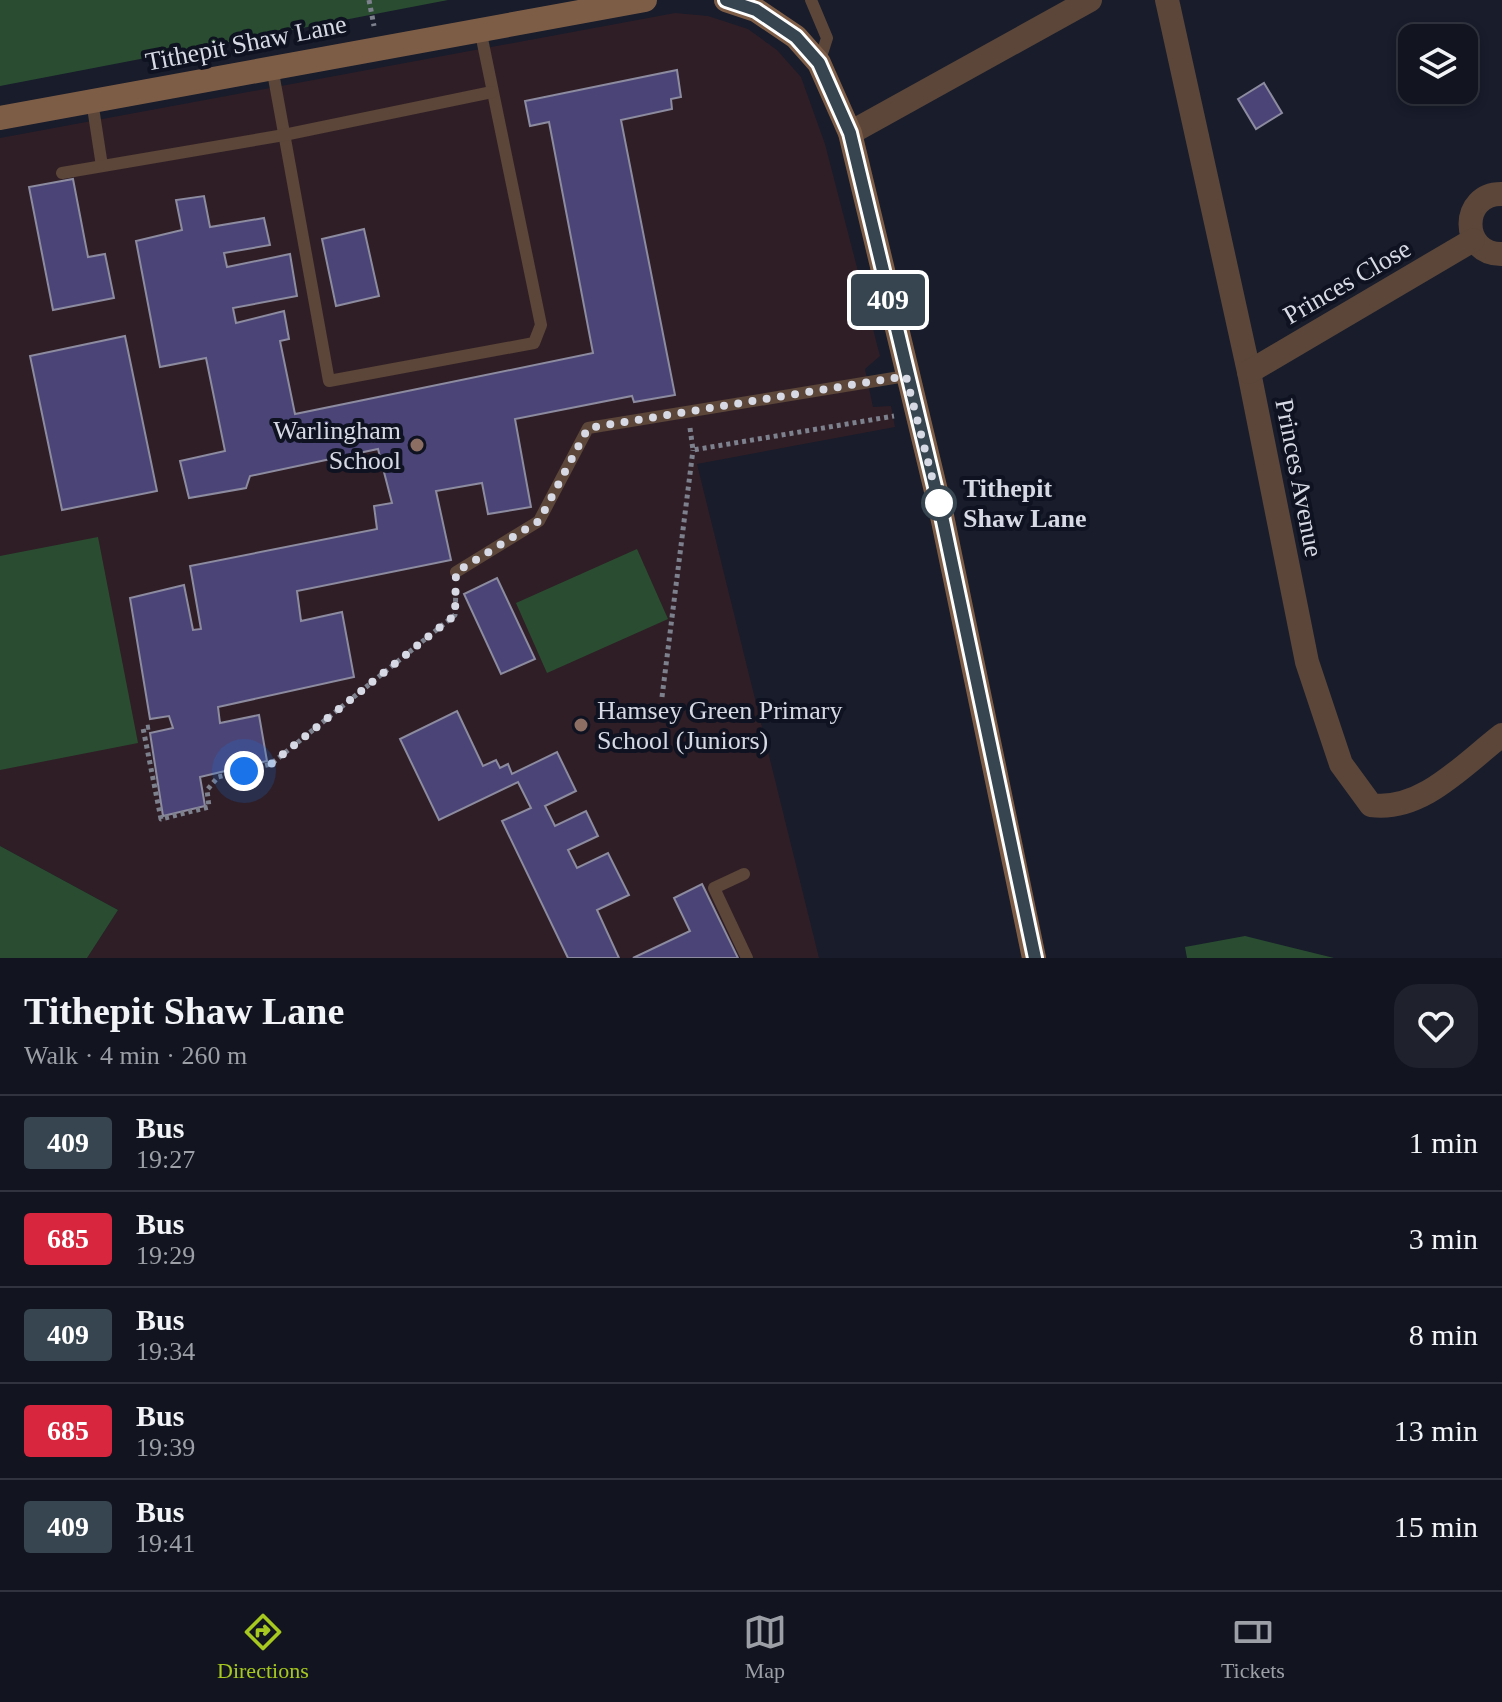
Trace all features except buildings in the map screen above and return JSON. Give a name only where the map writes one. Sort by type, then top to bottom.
[{"type":"street","name":"Tithepit Shaw Lane","points":[[0,118],[645,0]]},
{"type":"street","points":[[726,0],[756,10],[786,30],[819,63],[850,133],[942,516],[1034,958]]},
{"type":"street","points":[[850,133],[1090,0]]},
{"type":"street","name":"Princes Avenue","points":[[1167,0],[1249,372],[1307,662],[1341,764],[1371,805],[1394,808],[1425,794],[1502,735]]},
{"type":"street","points":[[1502,194],[1484,197],[1470,215],[1473,240],[1484,250],[1502,254]]},
{"type":"street","name":"Princes Close","points":[[1249,372],[1473,240]]},
{"type":"lane","points":[[811,0],[827,38],[819,63]]},
{"type":"lane","points":[[272,67],[329,381],[534,343],[541,325],[480,29]]},
{"type":"lane","points":[[62,173],[284,135],[492,92]]},
{"type":"lane","points":[[92,101],[102,166]]},
{"type":"lane","points":[[456,572],[539,521],[588,428],[906,376]]},
{"type":"lane","points":[[744,874],[714,888],[747,958]]},
{"type":"path","points":[[662,697],[693,450],[689,411]]},
{"type":"path","points":[[693,450],[915,413]]},
{"type":"path","points":[[150,727],[143,728],[161,819],[209,807],[207,790],[218,777],[271,764],[455,615],[456,572]]},
{"type":"shaded area","name":"Warlingham School","points":[[675,13],[708,16],[748,29],[777,50],[801,77],[825,144],[880,356],[865,369],[873,407],[891,406],[895,427],[697,464],[819,958],[87,958],[118,910],[0,846],[0,138]]},
{"type":"green space","points":[[0,0],[448,0],[0,86]]},
{"type":"green space","points":[[98,537],[138,743],[0,770],[0,556]]},
{"type":"green space","points":[[637,549],[668,619],[547,673],[516,603]]},
{"type":"green space","points":[[0,846],[118,910],[87,958],[0,958]]},
{"type":"green space","points":[[1245,936],[1334,958],[1187,958],[1185,947]]},
{"type":"bus line","name":"409","points":[[726,0],[756,10],[796,37],[819,63],[850,133],[942,516],[1035,958]]},
{"type":"place","name":"Warlingham School","points":[[417,445]]},
{"type":"place","name":"Tithepit Shaw Lane","points":[[939,503]]},
{"type":"place","name":"Hamsey Green Primary School (Juniors)","points":[[581,725]]},
{"type":"route","points":[[244,771],[271,764],[455,615],[456,572],[539,521],[588,428],[906,376],[942,516],[939,503]]}]
